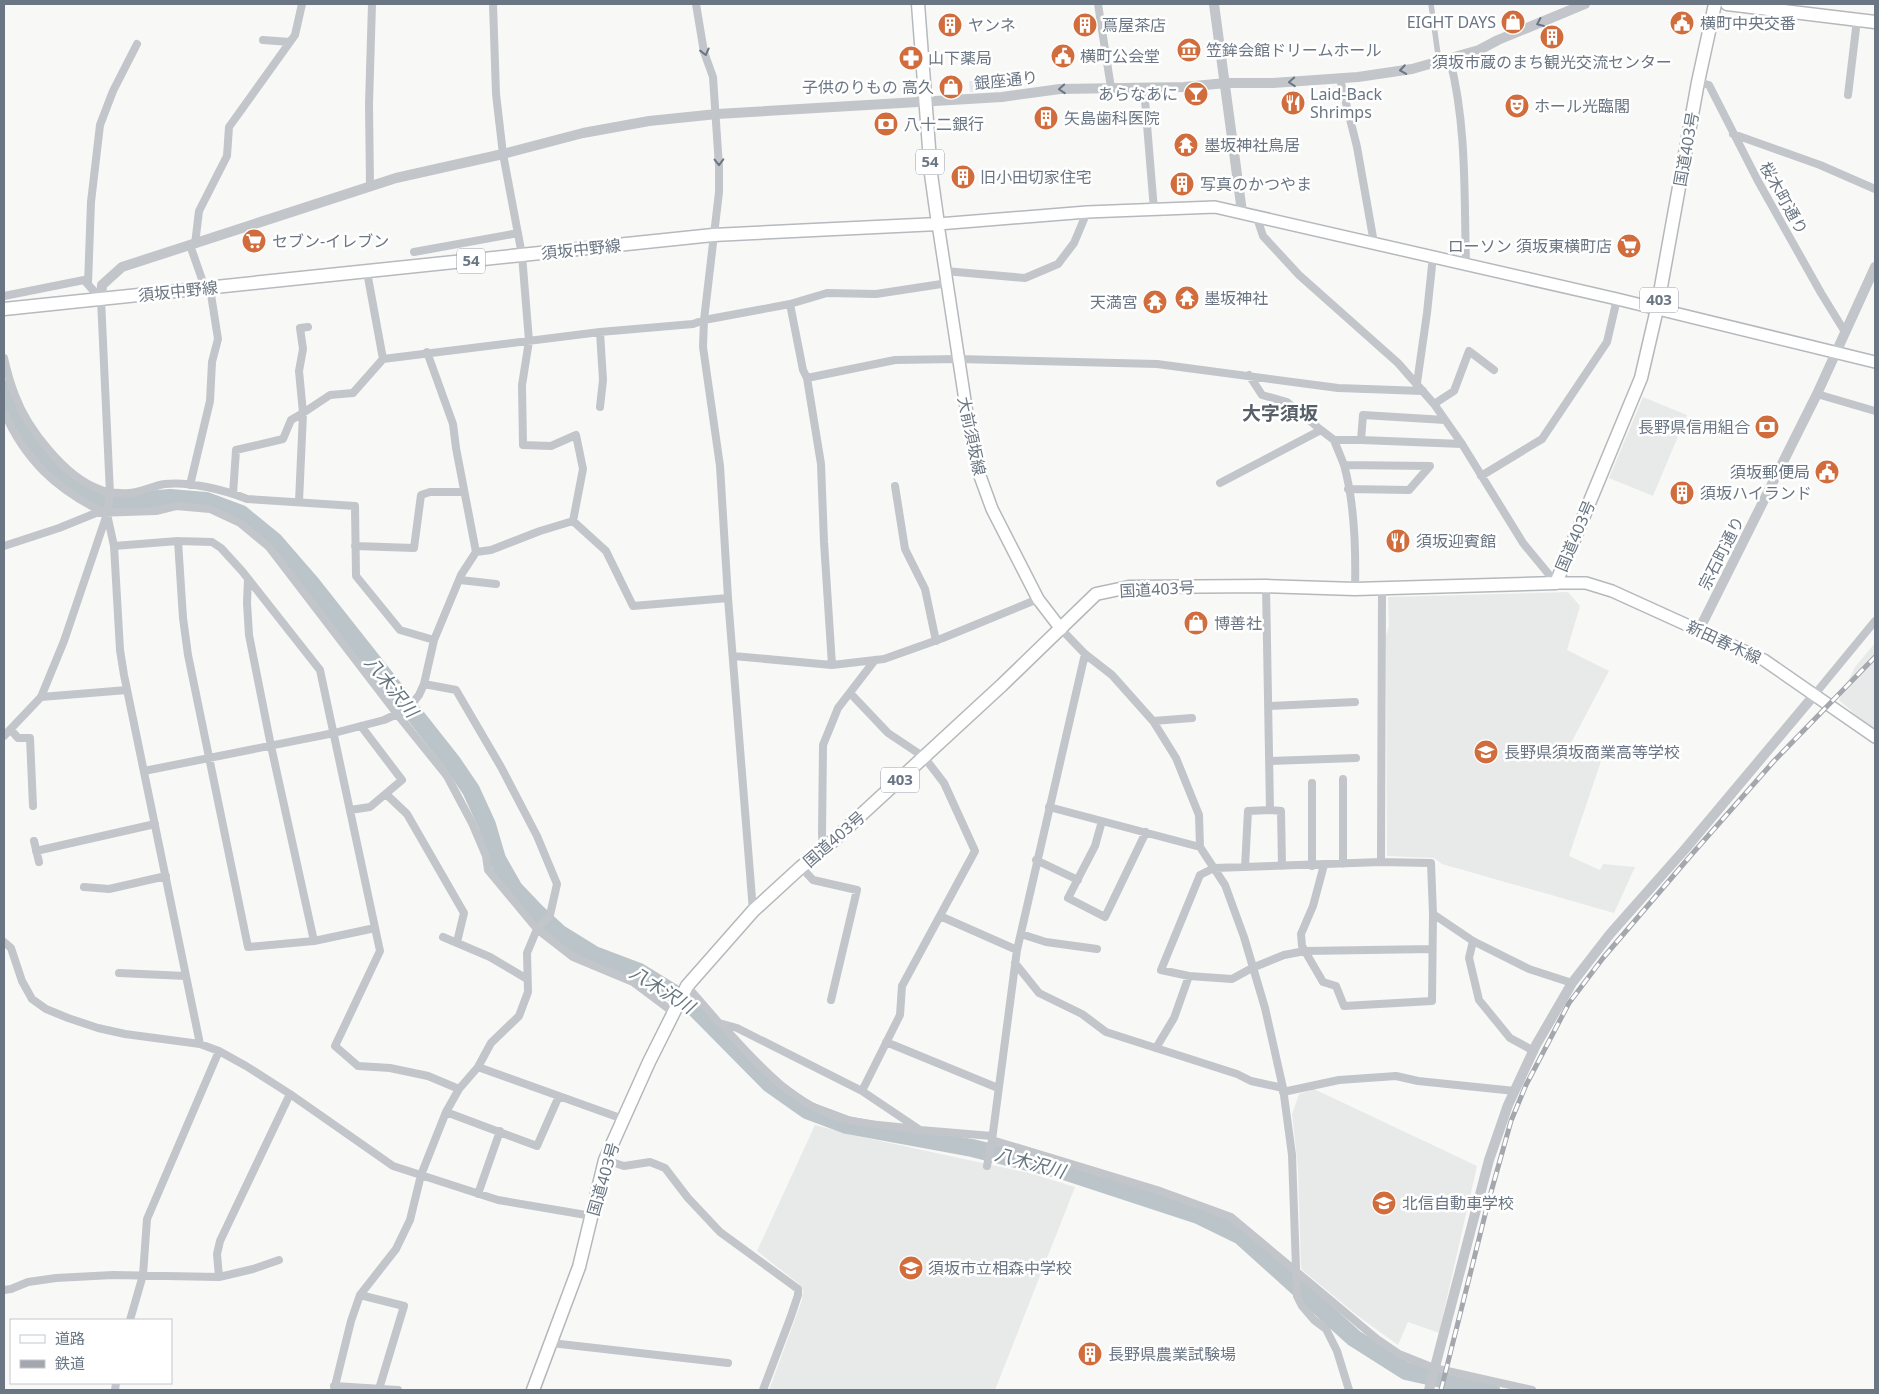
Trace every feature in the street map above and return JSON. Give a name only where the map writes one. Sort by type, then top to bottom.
[{"type":"main road","name":"54","points":[[918,4],[931,174],[938,224]]},
{"type":"main road","name":"国道403号","points":[[533,1390],[579,1267],[605,1160],[686,986],[753,911],[801,867],[824,850],[924,758],[1096,594],[1129,587],[1266,586],[1355,589],[1556,583],[1641,378],[1657,310],[1698,82],[1715,4]]},
{"type":"main road","points":[[1727,4],[1875,22]]},
{"type":"main road","points":[[938,224],[1087,212],[1215,207],[1617,299],[1875,362]]},
{"type":"main road","name":"須坂中野線","points":[[4,309],[713,235],[938,224]]},
{"type":"main road","name":"大前須坂線","points":[[938,224],[968,420],[980,476],[992,509],[1038,599],[1060,629]]},
{"type":"main road","name":"新田春木線","points":[[1556,583],[1586,584],[1612,591],[1764,660],[1875,737]]},
{"type":"street","points":[[190,485],[210,401],[212,362],[218,339],[208,288],[192,245],[199,211],[227,156],[230,127],[295,35],[302,4]]},
{"type":"street","points":[[370,186],[369,104],[372,4]]},
{"type":"street","points":[[493,4],[496,94],[503,154],[522,256],[529,341],[522,385],[523,445],[551,446],[576,435],[583,469],[573,521]]},
{"type":"street","points":[[696,4],[704,52],[713,77],[719,192],[704,320],[703,347],[720,466],[728,598],[753,911]]},
{"type":"street","points":[[1098,4],[1111,88]]},
{"type":"street","points":[[1214,4],[1242,212]]},
{"type":"street","points":[[1431,4],[1440,62]]},
{"type":"street","name":"銀座通り","points":[[101,300],[102,285],[122,267],[396,178],[503,154],[583,133],[649,121],[716,114],[1002,97],[1060,88],[1144,88],[1340,79],[1412,69],[1450,60],[1479,50],[1498,40],[1585,4]]},
{"type":"street","points":[[1848,95],[1857,20]]},
{"type":"street","points":[[264,40],[290,42]]},
{"type":"street","points":[[88,284],[91,202],[100,125],[113,91],[137,44]]},
{"type":"street","points":[[1450,60],[1458,89],[1461,127],[1466,264]]},
{"type":"street","points":[[1340,79],[1357,147],[1374,243]]},
{"type":"street","name":"桜木町通り","points":[[1698,82],[1709,85],[1816,285],[1845,332]]},
{"type":"street","points":[[1144,88],[1154,210]]},
{"type":"street","points":[[1734,134],[1820,165],[1875,189]]},
{"type":"street","points":[[945,271],[1024,278],[1058,264],[1074,243],[1087,212]]},
{"type":"street","points":[[1256,215],[1263,236],[1299,275],[1398,363],[1417,383],[1462,444],[1523,542],[1556,583]]},
{"type":"street","points":[[414,252],[518,233]]},
{"type":"street","points":[[1417,383],[1433,256]]},
{"type":"street","points":[[1845,332],[1875,267]]},
{"type":"street","points":[[367,272],[383,358]]},
{"type":"street","points":[[4,296],[84,280],[101,300],[109,493],[107,511],[64,641],[41,698],[4,736]]},
{"type":"street","points":[[233,494],[236,450],[283,439],[291,420],[330,395],[353,393],[383,358],[600,332],[694,324],[704,320],[790,304],[826,293],[876,294],[948,283]]},
{"type":"street","points":[[47,288],[47,305]]},
{"type":"street","points":[[1481,476],[1542,440],[1607,342],[1617,299]]},
{"type":"street","points":[[790,304],[803,370],[807,378],[821,464],[832,665]]},
{"type":"street","points":[[299,502],[303,413],[299,371],[303,349],[300,328],[308,327]]},
{"type":"street","points":[[600,332],[603,380],[600,406]]},
{"type":"street","name":"宗石町通り","points":[[1699,630],[1817,394],[1845,332]]},
{"type":"street","points":[[1434,404],[1454,391],[1469,351],[1494,370]]},
{"type":"street","points":[[144,771],[334,733],[384,720],[412,704],[419,695],[424,684],[434,640],[460,580],[476,552],[453,424],[427,352]]},
{"type":"street","points":[[4,358],[15,396],[31,427],[42,442],[73,473],[99,490],[109,493],[122,493],[138,492],[165,484],[190,485],[233,494],[247,499],[355,506],[356,576],[400,630],[434,640]]},
{"type":"street","points":[[807,378],[895,360],[958,359],[1156,364],[1338,388],[1423,391]]},
{"type":"street","points":[[1249,376],[1262,395],[1287,402],[1334,440],[1344,465],[1348,489],[1356,546],[1355,589]]},
{"type":"street","points":[[1817,394],[1875,411]]},
{"type":"street","points":[[4,412],[13,433],[40,470],[80,501],[107,511]]},
{"type":"street","points":[[1361,440],[1363,415],[1445,420]]},
{"type":"street","points":[[1220,483],[1321,430]]},
{"type":"street","points":[[1334,440],[1462,444]]},
{"type":"street","points":[[1344,465],[1430,466],[1409,490],[1348,489]]},
{"type":"street","points":[[895,486],[905,550],[925,589],[936,641]]},
{"type":"street","points":[[355,546],[414,548],[420,495],[430,492],[464,492]]},
{"type":"street","points":[[4,546],[59,528],[96,513],[107,511],[156,511],[176,506],[210,509],[240,523],[269,547],[447,776],[472,822],[486,856],[488,870],[537,929],[573,957],[633,982],[673,1012]]},
{"type":"street","points":[[107,511],[114,546],[120,650],[200,1044]]},
{"type":"street","points":[[573,521],[606,552],[633,606],[728,598]]},
{"type":"street","points":[[476,552],[491,550],[540,531],[573,521]]},
{"type":"street","points":[[114,546],[178,541],[212,542],[221,548],[248,579],[320,670],[380,951],[336,1046],[358,1066],[390,1068],[428,1076],[459,1089]]},
{"type":"street","points":[[178,541],[183,618],[188,655],[248,947],[314,941],[375,928]]},
{"type":"street","points":[[248,579],[249,635],[271,746],[314,941]]},
{"type":"street","points":[[460,580],[496,584]]},
{"type":"street","points":[[1266,586],[1270,810]]},
{"type":"street","points":[[1381,862],[1382,588]]},
{"type":"street","points":[[733,656],[832,665],[875,660],[936,641],[1038,599]]},
{"type":"street","points":[[1429,1390],[1488,1160],[1515,1091],[1534,1051],[1572,983],[1610,934],[1692,841],[1875,621]]},
{"type":"street","points":[[1060,629],[1085,654],[1112,675],[1153,721],[1176,758],[1198,815],[1200,847],[1225,885],[1244,937],[1265,1008],[1283,1090],[1292,1155],[1298,1296],[1302,1306],[1314,1320],[1326,1329],[1337,1351],[1349,1390]]},
{"type":"street","points":[[987,1166],[1017,950],[1036,860],[1085,654]]},
{"type":"street","points":[[824,850],[822,834],[823,745],[838,708],[875,660]]},
{"type":"street","points":[[398,1390],[334,1388],[351,1321],[360,1295],[396,1249],[410,1220],[421,1175],[446,1112],[459,1089],[478,1066],[492,1043],[519,1016],[528,992],[527,953],[537,929],[550,916],[557,884],[537,836],[501,767],[456,690],[424,684]]},
{"type":"street","points":[[41,698],[127,690]]},
{"type":"street","points":[[850,693],[888,733],[924,758],[944,783],[975,851],[902,986],[900,1015],[862,1092]]},
{"type":"street","points":[[1269,706],[1355,702]]},
{"type":"street","points":[[1153,721],[1192,718]]},
{"type":"street","points":[[350,810],[370,807],[402,780],[361,726]]},
{"type":"street","points":[[11,730],[18,738],[30,738],[33,806]]},
{"type":"street","points":[[1270,761],[1356,758]]},
{"type":"street","points":[[1343,779],[1344,864]]},
{"type":"street","points":[[1312,783],[1312,866]]},
{"type":"street","points":[[387,794],[407,814],[464,913],[457,942]]},
{"type":"street","points":[[1049,807],[1200,847]]},
{"type":"street","points":[[1245,867],[1248,811],[1270,810],[1281,811],[1282,866]]},
{"type":"street","points":[[1102,821],[1095,846],[1068,898],[1104,917],[1146,832]]},
{"type":"street","points":[[36,851],[155,824]]},
{"type":"street","points":[[34,841],[39,862]]},
{"type":"street","points":[[1036,860],[1078,880]]},
{"type":"street","points":[[1324,865],[1313,906],[1301,934],[1302,946],[1305,951],[1323,982],[1336,986],[1344,1006],[1432,1001],[1433,914],[1431,863],[1381,862],[1324,865],[1312,866],[1214,868],[1200,876],[1161,970],[1189,976],[1232,979],[1252,968],[1284,955],[1305,951],[1432,949]]},
{"type":"street","points":[[801,867],[813,880],[857,890],[831,1000]]},
{"type":"street","points":[[84,887],[109,889],[166,876]]},
{"type":"street","points":[[1433,914],[1472,941],[1529,969],[1572,983]]},
{"type":"street","points":[[940,916],[1017,950]]},
{"type":"street","points":[[1021,934],[1046,942],[1097,949]]},
{"type":"street","points":[[443,937],[490,957],[528,979]]},
{"type":"street","points":[[1472,941],[1469,958],[1479,1000],[1510,1038],[1534,1051]]},
{"type":"street","points":[[4,942],[10,948],[22,981],[32,999],[46,1009],[107,1030],[200,1044],[219,1051],[290,1094],[393,1166],[498,1200],[592,1216]]},
{"type":"street","points":[[1015,963],[1039,993],[1082,1014],[1106,1032],[1283,1090],[1339,1080],[1396,1076],[1418,1081],[1515,1091]]},
{"type":"street","points":[[119,973],[186,976]]},
{"type":"street","points":[[1156,1048],[1174,1018],[1189,976]]},
{"type":"street","points":[[686,986],[773,1080],[812,1106],[844,1119],[992,1138],[1157,1190],[1231,1217],[1376,1339],[1400,1354],[1434,1368],[1532,1390]]},
{"type":"street","points":[[719,1023],[737,1028],[862,1092],[920,1130]]},
{"type":"street","points":[[886,1042],[998,1088]]},
{"type":"street","points":[[130,1319],[143,1275],[146,1219],[219,1051]]},
{"type":"street","points":[[478,1066],[623,1119]]},
{"type":"street","points":[[219,1277],[217,1254],[220,1240],[290,1094]]},
{"type":"street","points":[[446,1112],[538,1146],[558,1096]]},
{"type":"street","points":[[478,1194],[500,1131]]},
{"type":"street","points":[[605,1160],[624,1166],[650,1162],[665,1168],[688,1198],[720,1232],[798,1289],[798,1295],[791,1316],[763,1390]]},
{"type":"street","points":[[4,1290],[28,1282],[56,1278],[143,1275],[219,1277],[253,1269],[279,1260]]},
{"type":"street","points":[[360,1295],[404,1306],[379,1389]]},
{"type":"street","points":[[551,1344],[728,1363]]},
{"type":"shaded area","points":[[1002,78],[1003,90],[970,92],[969,81]]},
{"type":"shaded area","points":[[1643,397],[1687,415],[1653,496],[1609,478]]},
{"type":"shaded area","name":"長野県須坂商業高等学校","points":[[1568,592],[1580,606],[1567,650],[1609,671],[1571,743],[1601,761],[1569,856],[1600,870],[1603,864],[1635,867],[1614,913],[1442,864],[1434,858],[1387,856],[1386,635],[1389,626],[1388,597]]},
{"type":"shaded area","points":[[1875,643],[1875,728],[1866,724],[1839,700],[1855,667]]},
{"type":"shaded area","name":"北信自動車学校","points":[[1314,1089],[1477,1166],[1439,1333],[1408,1322],[1398,1345],[1358,1316],[1301,1269],[1298,1169],[1292,1114],[1299,1094]]},
{"type":"shaded area","name":"須坂市立相森中学校","points":[[815,1125],[1029,1173],[1075,1187],[995,1390],[769,1390],[802,1300],[803,1291],[799,1284],[757,1251]]},
{"type":"waterway","name":"八木沢川","points":[[4,389],[14,416],[26,436],[68,481],[93,497],[123,502],[170,498],[206,501],[241,514],[274,541],[313,586],[452,762],[471,790],[487,825],[497,859],[514,889],[560,934],[594,955],[639,972],[691,1004],[770,1084],[807,1110],[847,1125],[972,1148],[1061,1170],[1198,1215],[1241,1236],[1354,1338],[1406,1371],[1491,1390]]},
{"type":"railway","points":[[1441,1390],[1488,1203],[1511,1121],[1526,1085],[1569,1003],[1603,958],[1774,761],[1875,657]]},
{"type":"place","name":"EIGHT DAYS","points":[[1513,22]]},
{"type":"place","name":"横町中央交番","points":[[1682,23]]},
{"type":"place","name":"ヤンネ","points":[[950,25]]},
{"type":"place","name":"蔦屋茶店","points":[[1085,25]]},
{"type":"place","name":"須坂市蔵のまち観光交流センター","points":[[1552,37]]},
{"type":"place","name":"笠鉾会館ドリームホール","points":[[1189,50]]},
{"type":"place","name":"横町公会堂","points":[[1063,56]]},
{"type":"place","name":"山下薬局","points":[[911,58]]},
{"type":"place","name":"子供のりもの 高久","points":[[951,87]]},
{"type":"place","name":"あらなあに","points":[[1196,94]]},
{"type":"place","name":"Laid-Back Shrimps","points":[[1293,103]]},
{"type":"place","name":"ホール光臨閣","points":[[1517,106]]},
{"type":"place","name":"矢島歯科医院","points":[[1046,118]]},
{"type":"place","name":"八十二銀行","points":[[886,124]]},
{"type":"place","name":"墨坂神社鳥居","points":[[1186,145]]},
{"type":"place","name":"旧小田切家住宅","points":[[963,177]]},
{"type":"place","name":"写真のかつやま","points":[[1182,184]]},
{"type":"place","name":"セブン-イレブン","points":[[254,241]]},
{"type":"place","name":"ローソン 須坂東横町店","points":[[1629,246]]},
{"type":"place","name":"墨坂神社","points":[[1187,298]]},
{"type":"place","name":"天満宮","points":[[1155,302]]},
{"type":"place","name":"長野県信用組合","points":[[1767,427]]},
{"type":"place","name":"須坂郵便局","points":[[1827,472]]},
{"type":"place","name":"須坂ハイランド","points":[[1682,493]]},
{"type":"place","name":"須坂迎賓館","points":[[1398,541]]},
{"type":"place","name":"博善社","points":[[1196,623]]},
{"type":"place","name":"長野県須坂商業高等学校","points":[[1486,752]]},
{"type":"place","name":"北信自動車学校","points":[[1384,1203]]},
{"type":"place","name":"須坂市立相森中学校","points":[[911,1268]]},
{"type":"place","name":"長野県農業試験場","points":[[1090,1354]]},
{"type":"district","name":"大字須坂","points":[[1280,413]]}]
